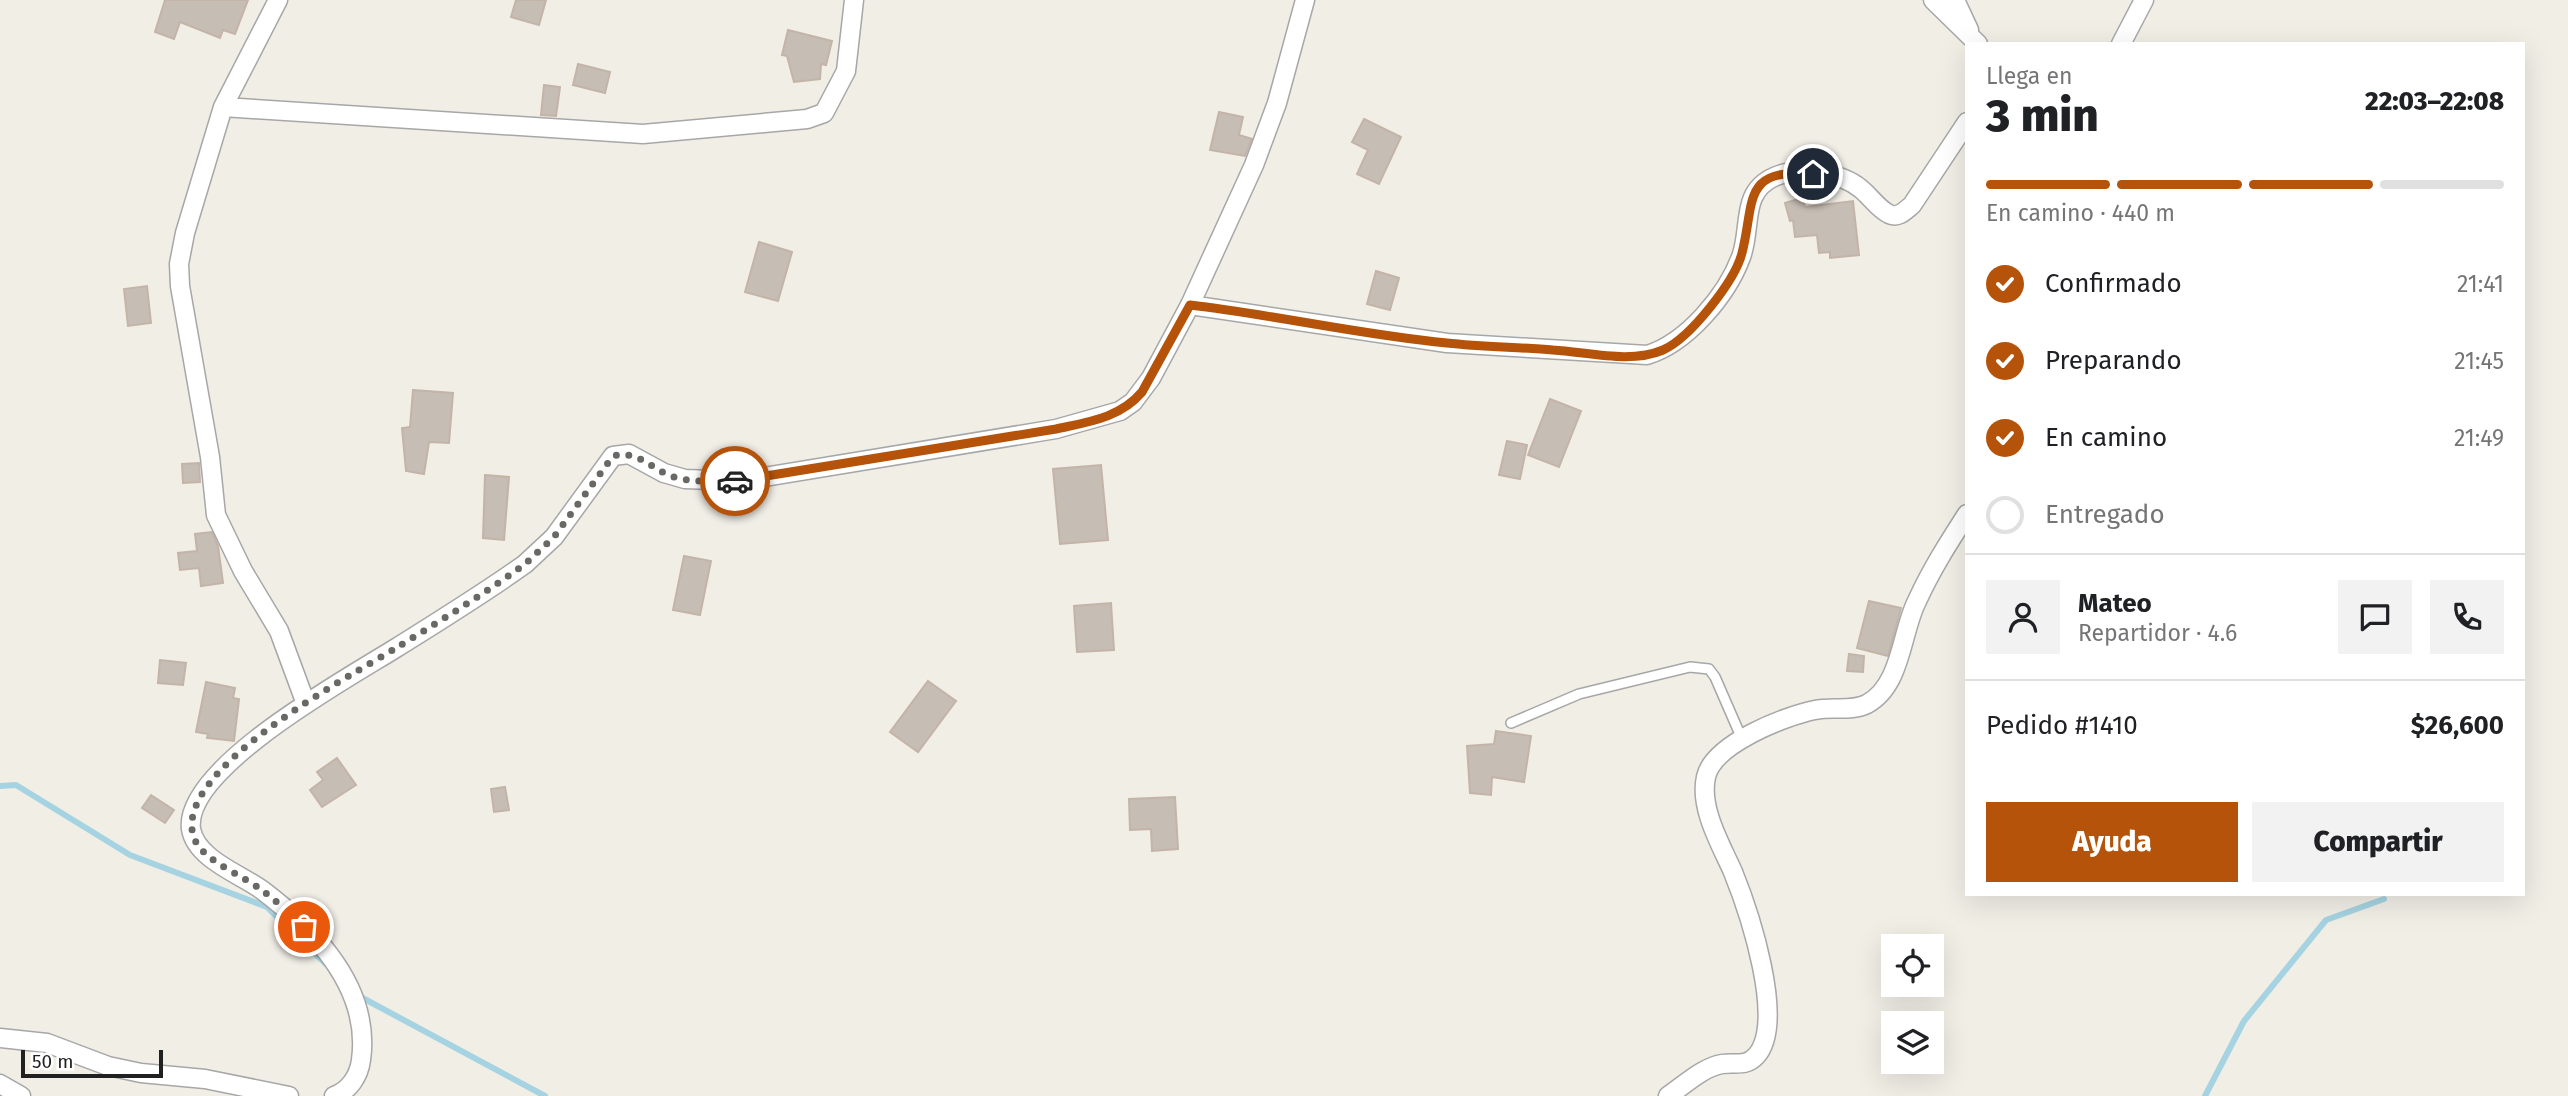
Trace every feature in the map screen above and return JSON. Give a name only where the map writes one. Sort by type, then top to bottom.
[{"type":"street","points":[[278,0],[223,107],[185,233],[179,264],[180,286],[210,457],[216,515],[243,571],[279,631],[306,704]]},
{"type":"street","points":[[223,107],[643,134],[807,119],[824,113],[846,71],[854,0]]},
{"type":"street","points":[[334,1096],[349,1087],[360,1066],[363,1028],[358,1008],[345,978],[304,927],[262,890],[205,852],[196,842],[191,829],[192,813],[200,796],[222,769],[306,704],[525,564],[554,537],[613,456],[629,454],[664,473],[685,480],[740,481],[1056,429],[1107,417],[1133,402],[1142,392],[1190,305],[1258,153],[1277,103],[1306,0]]},
{"type":"street","points":[[1933,0],[1972,41]]},
{"type":"street","points":[[1955,0],[1972,41]]},
{"type":"street","points":[[2123,42],[2144,0]]},
{"type":"street","points":[[1190,305],[1447,343],[1647,355],[1667,348],[1677,340],[1725,287],[1742,254],[1751,198],[1768,180],[1795,172],[1845,178],[1888,214],[1899,214],[1912,205],[1965,125]]},
{"type":"street","points":[[1668,1096],[1711,1067],[1746,1062],[1756,1056],[1766,1036],[1763,973],[1747,912],[1717,839],[1706,784],[1710,767],[1718,756],[1742,739],[1812,710],[1858,707],[1878,694],[1893,673],[1915,604],[1965,517]]},
{"type":"street","points":[[0,1038],[47,1043],[108,1066],[141,1073],[205,1079],[289,1096]]},
{"type":"street","points":[[0,1084],[21,1096]]},
{"type":"lane","points":[[1511,723],[1579,694],[1689,667],[1709,669],[1715,677],[1742,739]]},
{"type":"building","points":[[165,0],[248,0],[235,34],[223,30],[220,38],[180,22],[174,39],[155,32]]},
{"type":"building","points":[[516,0],[546,0],[539,25],[511,17]]},
{"type":"building","points":[[788,30],[832,41],[826,65],[821,64],[820,79],[794,82],[787,56],[782,55]]},
{"type":"building","points":[[578,64],[610,72],[605,93],[573,85]]},
{"type":"building","points":[[544,85],[560,87],[556,116],[541,115]]},
{"type":"building","points":[[1219,112],[1243,117],[1239,135],[1252,139],[1245,156],[1210,150]]},
{"type":"building","points":[[1364,119],[1401,137],[1379,184],[1357,174],[1368,150],[1352,142]]},
{"type":"building","points":[[1802,198],[1805,207],[1853,201],[1859,255],[1830,258],[1830,252],[1819,253],[1817,235],[1795,237],[1793,220],[1790,221],[1785,203]]},
{"type":"building","points":[[759,242],[792,252],[778,301],[745,292]]},
{"type":"building","points":[[1376,271],[1399,278],[1390,310],[1367,304]]},
{"type":"building","points":[[147,286],[151,323],[128,326],[124,289]]},
{"type":"building","points":[[413,390],[453,393],[449,443],[429,442],[424,474],[406,471],[402,428],[410,427]]},
{"type":"building","points":[[1550,399],[1581,411],[1559,467],[1528,455]]},
{"type":"building","points":[[1507,441],[1527,445],[1520,479],[1499,475]]},
{"type":"building","points":[[199,463],[200,482],[183,483],[182,464]]},
{"type":"building","points":[[1101,465],[1108,540],[1060,544],[1053,469]]},
{"type":"building","points":[[485,475],[509,477],[504,540],[483,538]]},
{"type":"building","points":[[212,532],[218,546],[223,583],[201,586],[199,568],[180,570],[178,553],[197,551],[195,534]]},
{"type":"building","points":[[684,556],[711,561],[700,615],[673,610]]},
{"type":"building","points":[[1869,601],[1901,608],[1888,656],[1857,648]]},
{"type":"building","points":[[1111,603],[1114,650],[1077,652],[1074,606]]},
{"type":"building","points":[[1849,654],[1864,656],[1863,672],[1847,671]]},
{"type":"building","points":[[160,660],[186,663],[183,685],[158,683]]},
{"type":"building","points":[[928,681],[956,701],[918,752],[890,732]]},
{"type":"building","points":[[206,682],[235,688],[233,698],[239,699],[234,741],[207,738],[208,734],[196,732]]},
{"type":"building","points":[[1496,731],[1531,736],[1524,782],[1492,777],[1491,795],[1470,793],[1467,746],[1494,744]]},
{"type":"building","points":[[337,758],[356,785],[322,807],[310,790],[323,780],[317,772]]},
{"type":"building","points":[[505,787],[509,810],[494,812],[491,789]]},
{"type":"building","points":[[151,795],[174,810],[165,823],[142,808]]},
{"type":"building","points":[[1175,797],[1178,849],[1152,851],[1151,829],[1130,830],[1129,799]]},
{"type":"waterway","points":[[0,786],[16,785],[130,855],[267,907],[326,964]]},
{"type":"waterway","points":[[2205,1096],[2244,1021],[2326,920],[2384,899]]},
{"type":"waterway","points":[[359,996],[545,1096]]},
{"type":"way so far","points":[[304,927],[262,890],[205,852],[196,842],[191,829],[192,813],[200,796],[222,769],[268,730],[306,704],[525,564],[554,537],[613,456],[629,454],[664,473],[685,480],[735,481]]},
{"type":"route","points":[[735,481],[1056,429],[1107,417],[1133,402],[1142,392],[1190,305],[1447,343],[1623,356],[1658,352],[1688,330],[1725,287],[1742,254],[1748,211],[1757,188],[1780,174],[1813,174]]}]
